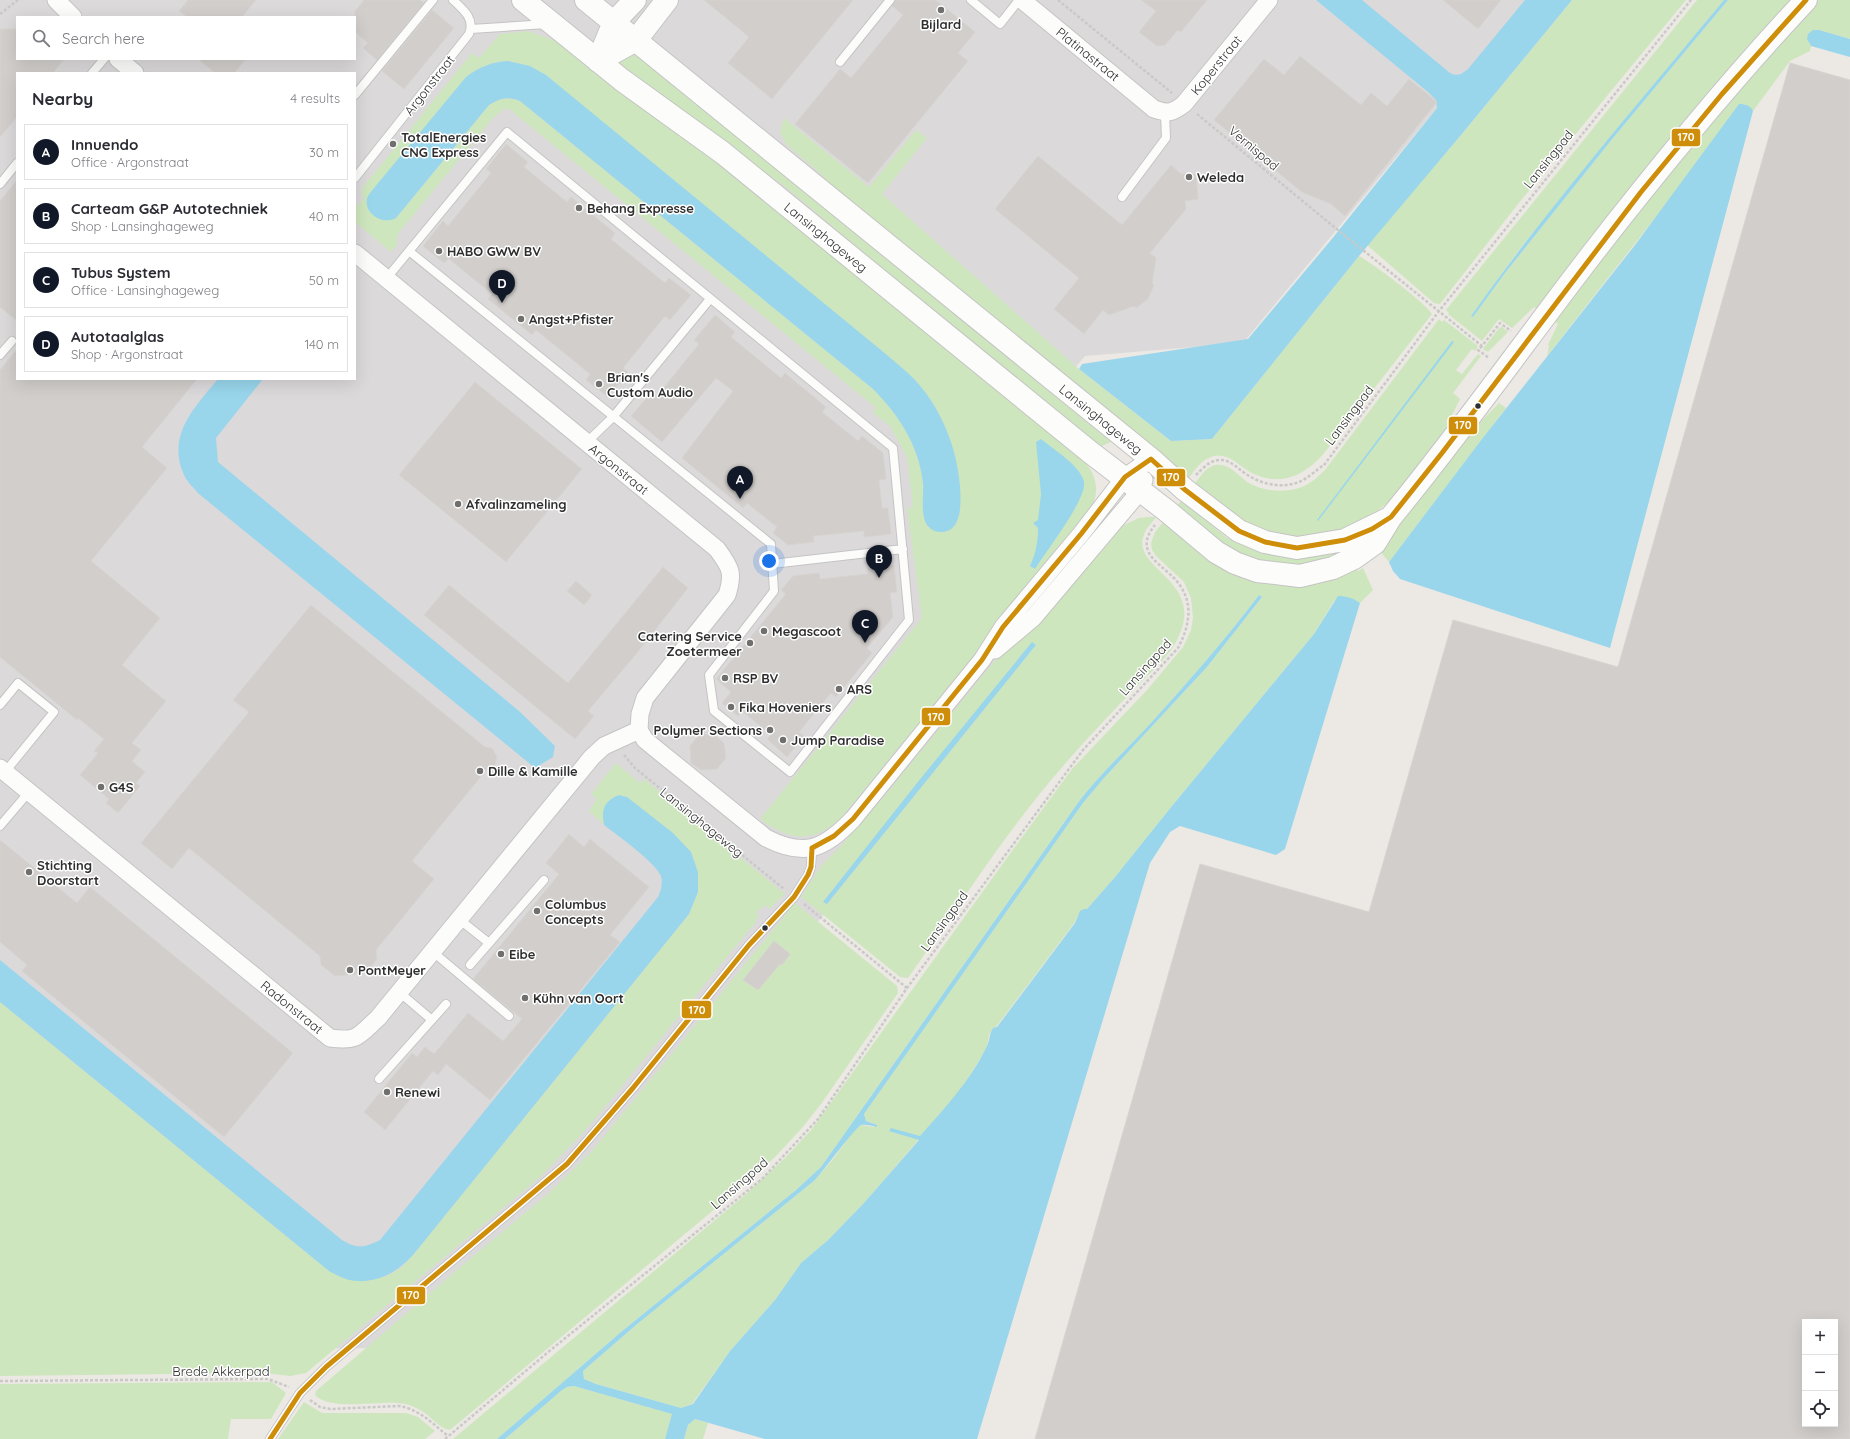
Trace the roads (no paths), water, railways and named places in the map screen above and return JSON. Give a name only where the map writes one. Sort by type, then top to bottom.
[{"type":"street","points":[[56,0],[72,16]]},
{"type":"street","name":"Lansinghageweg","points":[[523,0],[598,61],[723,154],[1090,452],[1133,484]]},
{"type":"street","name":"Lansinghageweg","points":[[586,0],[1151,459],[1033,618],[982,660],[853,820],[837,836],[826,843],[812,848],[791,848],[779,845],[766,838],[646,740],[639,730]]},
{"type":"street","points":[[598,61],[614,22],[635,0]]},
{"type":"street","points":[[598,61],[636,40],[667,0]]},
{"type":"street","name":"Platinastraat","points":[[1022,0],[1160,111]]},
{"type":"street","name":"Koperstraat","points":[[1160,111],[1173,112],[1184,104],[1269,0]]},
{"type":"street","points":[[1133,484],[1216,552],[1235,563],[1257,571],[1300,576],[1333,568],[1354,558],[1375,543],[1392,518],[1589,258],[1695,124],[1755,54],[1806,0]]},
{"type":"street","points":[[119,60],[134,72]]},
{"type":"street","name":"Argonstraat","points":[[356,254],[717,550],[728,565],[732,580],[727,595],[645,698],[640,714],[639,730]]},
{"type":"street","points":[[1151,459],[1184,489],[1239,531],[1265,542],[1297,548],[1345,540],[1392,518]]},
{"type":"street","name":"Radonstraat","points":[[2,770],[330,1038],[346,1040],[358,1036],[378,1018],[460,920],[592,757],[604,746],[639,730]]},
{"type":"lane","points":[[356,94],[433,0]]},
{"type":"lane","points":[[453,0],[467,12],[471,29],[552,24]]},
{"type":"lane","points":[[840,62],[890,0]]},
{"type":"lane","points":[[971,0],[1000,24],[1019,0]]},
{"type":"lane","name":"Argonstraat","points":[[356,177],[469,34],[471,29]]},
{"type":"lane","points":[[93,72],[103,60]]},
{"type":"lane","points":[[1122,197],[1166,138],[1160,111]]},
{"type":"lane","points":[[383,276],[409,251],[507,132],[894,448],[909,620],[790,772],[714,711],[709,675],[774,591],[771,544],[409,251]]},
{"type":"lane","points":[[0,184],[16,164]]},
{"type":"lane","points":[[587,442],[613,416],[710,299]]},
{"type":"lane","points":[[0,355],[12,341]]},
{"type":"lane","points":[[772,564],[903,549]]},
{"type":"lane","points":[[0,705],[18,683],[54,712],[2,770]]},
{"type":"lane","points":[[0,826],[29,792]]},
{"type":"lane","points":[[270,1439],[300,1393],[326,1367],[567,1164],[633,1088],[749,945],[794,897],[808,875],[811,867],[812,848]]},
{"type":"lane","points":[[470,965],[544,880]]},
{"type":"lane","points":[[460,920],[489,943]]},
{"type":"lane","points":[[433,952],[508,1016]]},
{"type":"lane","points":[[399,992],[432,1020]]},
{"type":"lane","points":[[379,1079],[446,1004]]},
{"type":"water","points":[[1316,0],[1362,0],[1450,73],[1457,75],[1462,74],[1468,69],[1525,0],[1572,0],[1359,256],[1212,439],[1171,441],[1079,369],[1082,364],[1248,339],[1331,240],[1437,108],[1436,100],[1428,92]]},
{"type":"water","points":[[1724,0],[1728,0],[1613,138],[1505,273],[1473,317],[1471,316],[1531,235],[1563,195]]},
{"type":"water","points":[[1813,30],[1819,30],[1850,39],[1850,57],[1811,46],[1807,39],[1808,34]]},
{"type":"water","points":[[508,61],[530,66],[546,75],[913,378],[925,392],[941,417],[956,458],[961,500],[957,522],[953,527],[948,531],[938,532],[927,525],[923,510],[923,483],[921,469],[917,456],[899,420],[873,389],[520,101],[504,98],[489,105],[396,218],[391,220],[380,219],[371,213],[367,204],[367,198],[369,195],[466,77],[476,70],[486,66]]},
{"type":"water","points":[[1739,104],[1749,106],[1753,111],[1610,648],[1400,579],[1393,571],[1389,562],[1482,439],[1635,245]]},
{"type":"water","points":[[1452,341],[1454,342],[1318,521],[1317,520]]},
{"type":"water","points":[[217,380],[262,380],[216,438],[218,462],[519,711],[555,746],[553,757],[535,768],[199,494],[184,475],[179,461],[178,447],[186,422],[200,400]]},
{"type":"water","points":[[1041,439],[1078,470],[1084,482],[1079,501],[1056,539],[1035,569],[1030,566],[1038,538],[1038,528],[1033,523],[1038,520],[1041,494],[1036,442]]},
{"type":"water","points":[[1259,595],[1262,597],[1207,667],[1104,778],[1083,803],[864,1114],[866,1121],[877,1125],[877,1127],[861,1125],[846,1141],[815,1180],[636,1325],[583,1371],[584,1379],[596,1384],[681,1408],[693,1404],[730,1351],[775,1300],[801,1263],[828,1240],[863,1204],[919,1140],[889,1131],[891,1128],[920,1136],[956,1094],[972,1072],[987,1045],[993,1028],[997,1027],[1075,923],[1080,911],[1087,909],[1115,877],[1314,634],[1338,596],[1352,599],[1360,603],[1285,849],[1276,855],[1180,826],[1170,832],[1150,863],[977,1439],[765,1439],[695,1419],[688,1425],[684,1439],[665,1439],[672,1414],[574,1386],[567,1387],[561,1391],[505,1439],[497,1439],[621,1332],[796,1190],[821,1167],[1080,800],[1192,677]]},
{"type":"water","points":[[1032,642],[1036,645],[827,904],[823,902],[917,783]]},
{"type":"water","points":[[619,795],[627,797],[673,833],[691,852],[698,872],[698,892],[689,914],[413,1255],[400,1267],[376,1279],[367,1281],[349,1280],[329,1271],[0,1002],[0,960],[342,1240],[356,1246],[369,1245],[380,1240],[658,897],[661,890],[662,881],[657,870],[635,849],[604,825],[603,810],[605,806],[610,800]]},
{"type":"place","name":"Bijlard","points":[[941,10]]},
{"type":"place","name":"TotalEnergies CNG Express","points":[[393,144]]},
{"type":"place","name":"Weleda","points":[[1189,177]]},
{"type":"place","name":"Behang Expresse","points":[[579,208]]},
{"type":"place","name":"HABO GWW BV","points":[[439,251]]},
{"type":"place","name":"Autotaalglas","points":[[502,303]]},
{"type":"place","name":"Angst+Pfister","points":[[521,319]]},
{"type":"place","name":"Brian's Custom Audio","points":[[599,384]]},
{"type":"place","name":"Innuendo","points":[[740,499]]},
{"type":"place","name":"Afvalinzameling","points":[[458,504]]},
{"type":"place","name":"Carteam G&P Autotechniek","points":[[879,578]]},
{"type":"place","name":"Megascoot","points":[[764,631]]},
{"type":"place","name":"Catering Service Zoetermeer","points":[[750,643]]},
{"type":"place","name":"Tubus System","points":[[865,643]]},
{"type":"place","name":"RSP BV","points":[[725,678]]},
{"type":"place","name":"ARS","points":[[839,689]]},
{"type":"place","name":"Fika Hoveniers","points":[[731,707]]},
{"type":"place","name":"Polymer Sections","points":[[770,730]]},
{"type":"place","name":"Jump Paradise","points":[[783,740]]},
{"type":"place","name":"Dille & Kamille","points":[[480,771]]},
{"type":"place","name":"G4S","points":[[101,787]]},
{"type":"place","name":"Stichting Doorstart","points":[[29,872]]},
{"type":"place","name":"Columbus Concepts","points":[[537,911]]},
{"type":"place","name":"Eibe","points":[[501,954]]},
{"type":"place","name":"PontMeyer","points":[[350,970]]},
{"type":"place","name":"Kühn van Oort","points":[[525,998]]},
{"type":"place","name":"Renewi","points":[[387,1092]]}]
